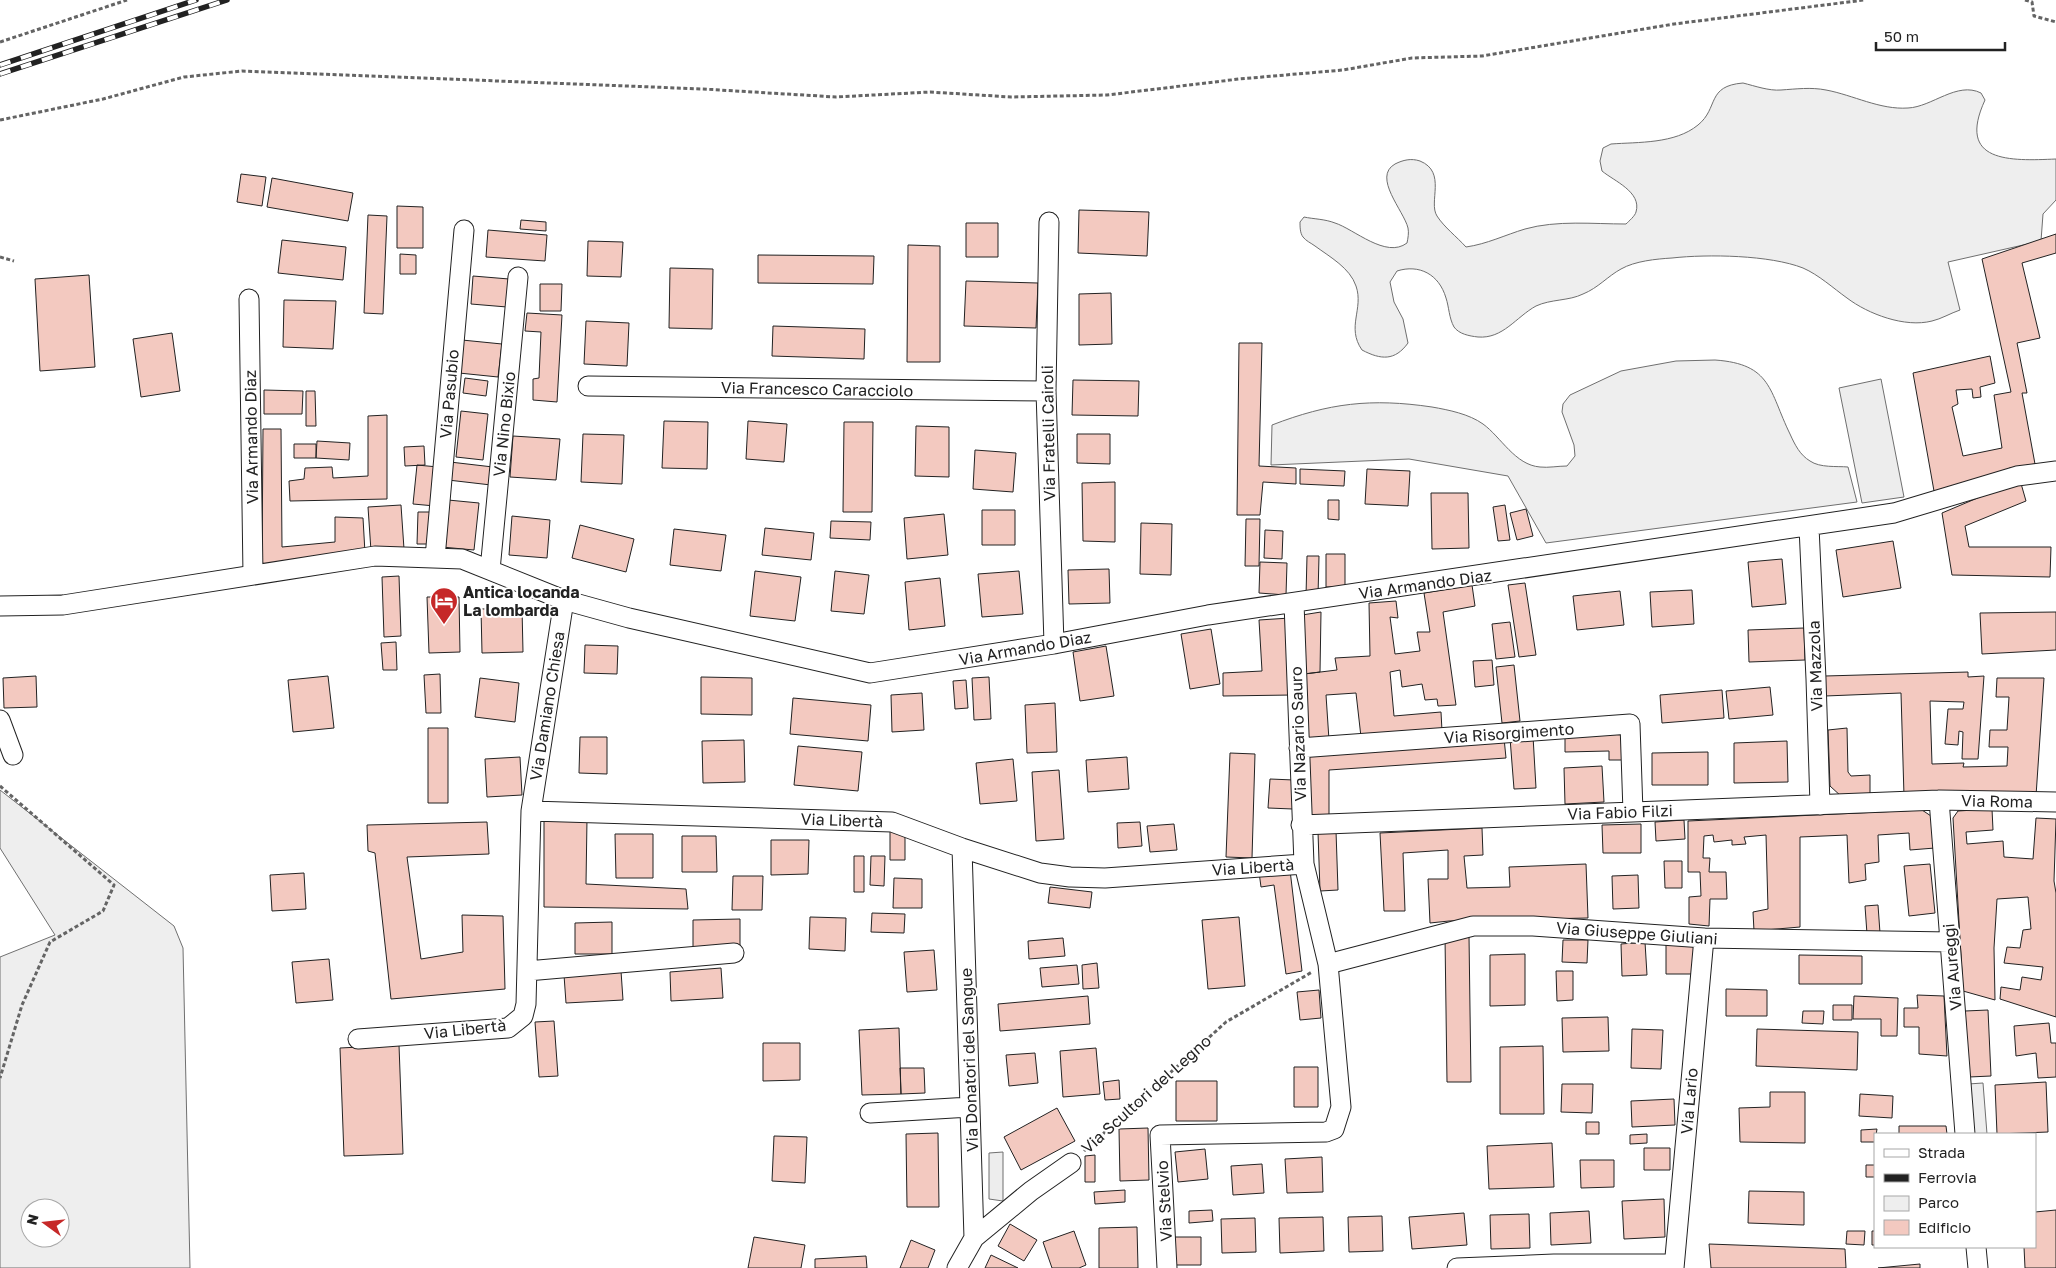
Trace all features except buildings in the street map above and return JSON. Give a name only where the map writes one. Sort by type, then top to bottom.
[{"type":"street","name":"Via Fratelli Cairoli","points":[[1049,222],[1046,391],[1054,644]]},
{"type":"street","name":"Via Pasubio","points":[[434,558],[464,230]]},
{"type":"street","name":"Via Nino Bixio","points":[[490,570],[518,278]]},
{"type":"street","name":"Via Armando Diaz","points":[[249,299],[252,575]]},
{"type":"street","name":"Via Francesco Caracciolo","points":[[588,386],[1046,391]]},
{"type":"street","name":"Via Armando Diaz","points":[[0,606],[63,605],[374,556],[462,559],[564,600],[629,618],[870,673],[1054,644],[1208,615],[1894,513],[2017,476],[2056,471]]},
{"type":"street","name":"Via Mazzola","points":[[1809,527],[1820,805]]},
{"type":"street","name":"Via Damiano Chiesa","points":[[531,812],[564,600]]},
{"type":"street","name":"Via Nazario Sauro","points":[[1160,1135],[1326,1132],[1334,1129],[1341,1107],[1328,964],[1304,864],[1301,825],[1294,603]]},
{"type":"street","points":[[0,720],[13,755]]},
{"type":"street","name":"Via Risorgimento","points":[[1299,748],[1630,724],[1634,812]]},
{"type":"street","name":"Via Fabio Filzi","points":[[1301,825],[1938,800]]},
{"type":"street","name":"Via Roma","points":[[1938,800],[2056,802]]},
{"type":"street","name":"Via Aureggi","points":[[1938,800],[1965,1133]]},
{"type":"street","name":"Via Libertà","points":[[358,1039],[508,1028],[523,1016],[526,1004],[531,812],[892,822],[962,848],[1040,872],[1070,877],[1105,878],[1304,864]]},
{"type":"street","name":"Via Donatori del Sangue","points":[[962,848],[974,1238]]},
{"type":"street","name":"Via Giuseppe Giuliani","points":[[1328,964],[1473,926],[1534,926],[1704,938],[1950,942]]},
{"type":"street","name":"Via Lario","points":[[1674,1266],[1704,938]]},
{"type":"street","points":[[527,971],[734,953]]},
{"type":"street","points":[[870,1113],[970,1107]]},
{"type":"street","name":"Via Stelvio","points":[[1160,1135],[1167,1268]]},
{"type":"street","name":"Via Scultori del Legno","points":[[974,1238],[1031,1191],[1071,1163]]},
{"type":"street","points":[[957,1268],[974,1238]]},
{"type":"street","points":[[1976,1248],[1978,1268]]},
{"type":"street","points":[[1458,1268],[1554,1264],[1674,1266]]},
{"type":"path","points":[[0,42],[127,0]]},
{"type":"path","points":[[0,120],[103,99],[184,77],[242,71],[703,89],[836,97],[930,92],[1011,97],[1107,95],[1239,79],[1343,70],[1412,58],[1482,56],[1674,24],[1864,0]]},
{"type":"path","points":[[2025,0],[2032,2],[2034,16],[2056,22]]},
{"type":"path","points":[[0,257],[14,261]]},
{"type":"path","points":[[0,786],[114,885],[104,911],[50,942],[22,1005],[0,1078]]},
{"type":"path","name":"Via Scultori del Legno","points":[[1071,1163],[1226,1022],[1328,964]]},
{"type":"green space","points":[[1743,83],[1772,90],[1809,88],[1826,90],[1877,105],[1898,108],[1917,107],[1963,90],[1981,93],[1985,100],[1978,121],[1977,136],[1983,147],[1992,154],[2006,158],[2056,159],[2056,200],[2043,214],[2041,241],[1948,262],[1960,310],[1935,320],[1921,323],[1910,323],[1887,318],[1865,309],[1815,274],[1803,268],[1774,260],[1703,256],[1659,259],[1627,266],[1578,296],[1536,306],[1495,335],[1478,337],[1461,333],[1454,327],[1443,290],[1433,277],[1420,270],[1405,269],[1397,271],[1390,282],[1394,302],[1403,319],[1408,343],[1393,356],[1381,357],[1362,350],[1357,342],[1355,326],[1358,294],[1353,280],[1339,263],[1306,240],[1301,234],[1300,222],[1304,217],[1335,223],[1380,245],[1399,247],[1407,243],[1408,228],[1391,194],[1387,177],[1389,170],[1395,164],[1410,160],[1420,161],[1433,172],[1435,180],[1434,203],[1437,216],[1466,247],[1481,244],[1525,229],[1550,224],[1626,224],[1636,212],[1637,205],[1635,199],[1626,188],[1602,171],[1600,161],[1603,148],[1611,144],[1656,141],[1679,136],[1698,125],[1709,112],[1714,99],[1723,88]]},
{"type":"green space","points":[[1715,360],[1748,367],[1766,382],[1801,453],[1806,459],[1819,465],[1848,467],[1857,502],[1546,543],[1508,476],[1409,459],[1271,465],[1272,425],[1332,407],[1350,404],[1389,403],[1432,407],[1465,415],[1490,429],[1509,450],[1531,465],[1540,467],[1567,466],[1575,456],[1574,445],[1562,412],[1563,404],[1570,395],[1621,371],[1676,361]]},
{"type":"green space","points":[[0,790],[174,926],[183,948],[190,1268],[0,1268],[0,957],[55,935],[0,848]]},
{"type":"shaded area","points":[[1881,379],[1904,497],[1862,503],[1839,388]]},
{"type":"shaded area","points":[[1983,1083],[1987,1133],[1972,1133],[1968,1084]]},
{"type":"shaded area","points":[[1003,1152],[1003,1201],[989,1199],[989,1153]]},
{"type":"railway","points":[[0,65],[196,0]]},
{"type":"railway","points":[[0,74],[227,0]]},
{"type":"place","name":"Antica locanda La lombarda","points":[[444,625]]}]
